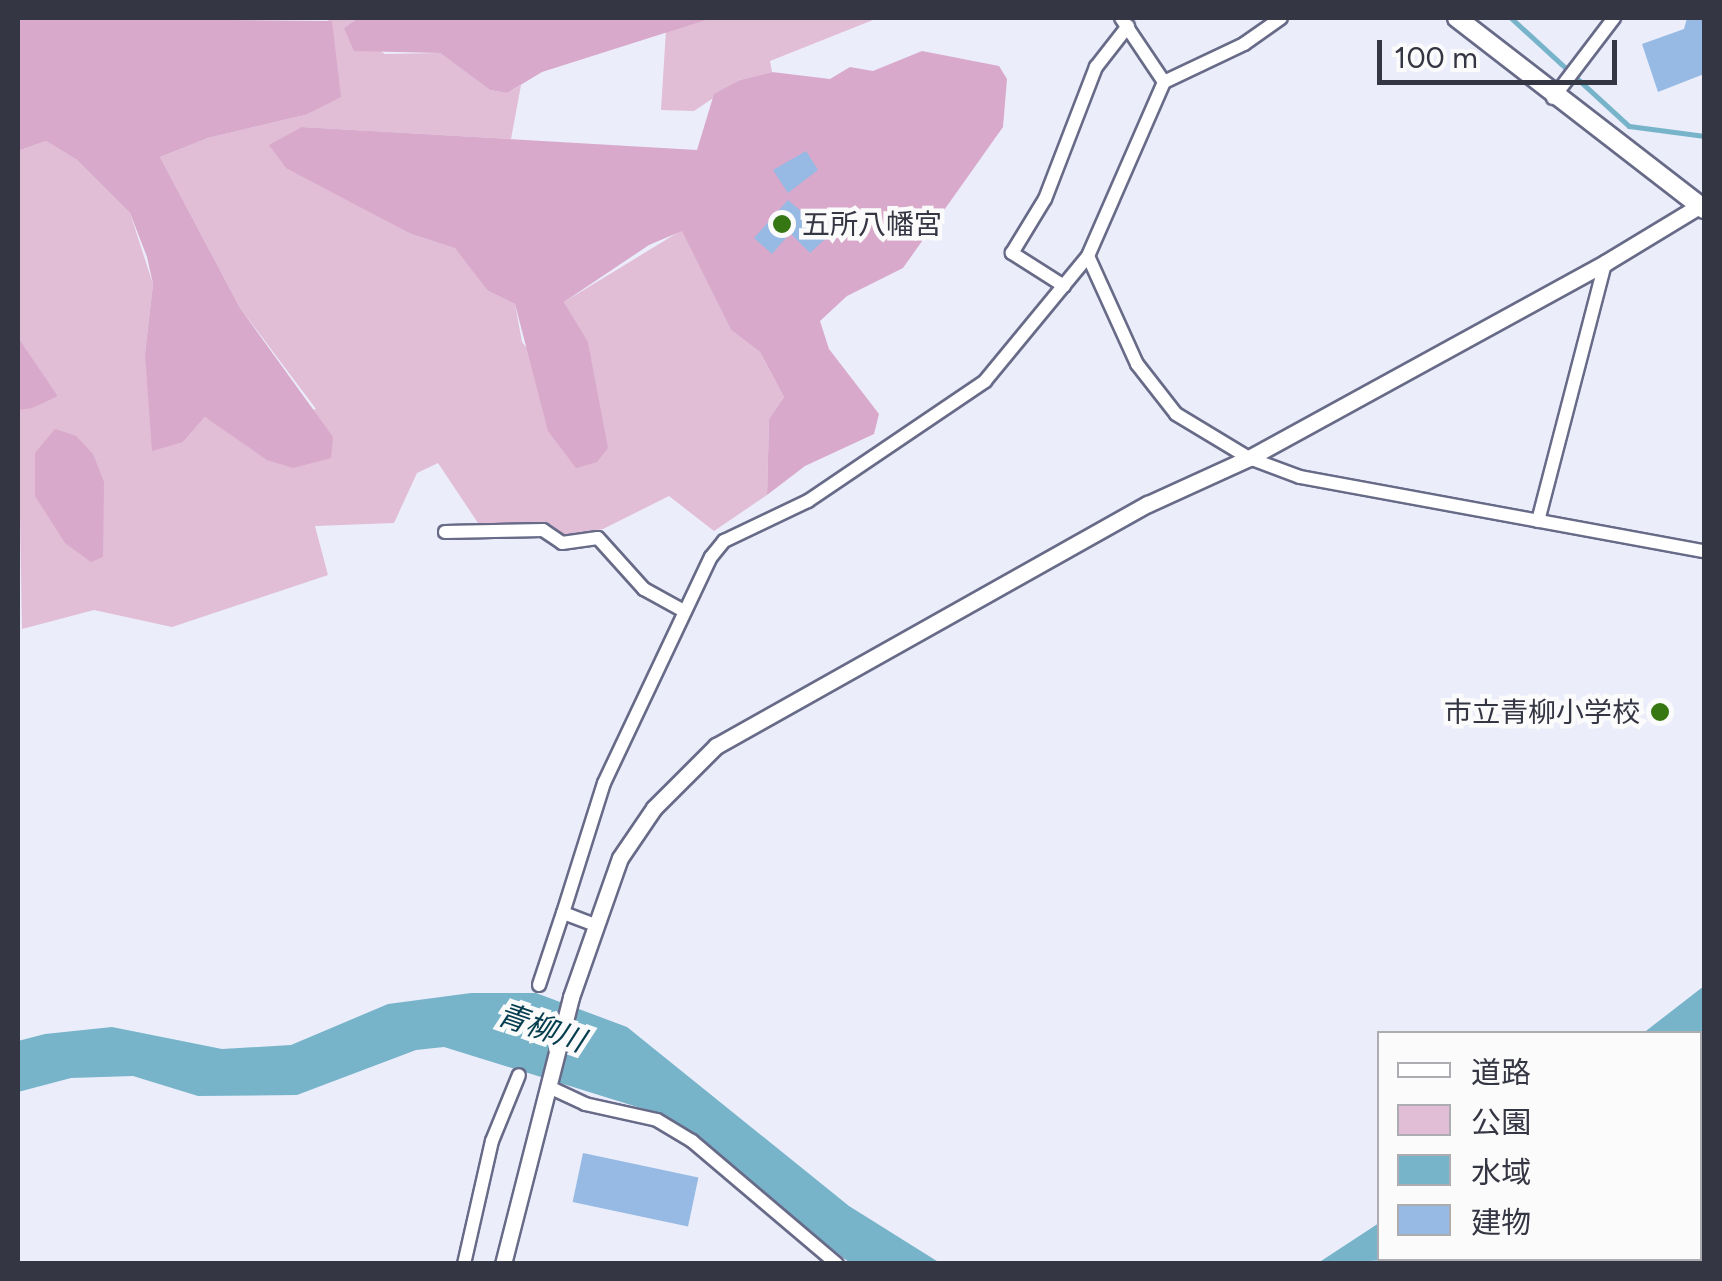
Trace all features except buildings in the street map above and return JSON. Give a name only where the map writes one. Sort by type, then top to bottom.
[{"type":"main road","points":[[1456,18],[1554,98],[1703,206]]},
{"type":"street","points":[[538,985],[604,783],[682,610],[724,541],[808,501],[984,380],[1088,256],[1164,82],[1244,44],[1281,18]]},
{"type":"street","points":[[1554,98],[1614,18]]},
{"type":"street","points":[[1064,286],[1012,253],[1045,199],[1096,67],[1125,22],[1164,82]]},
{"type":"street","points":[[503,1264],[568,1009],[620,858],[654,808],[716,746],[1148,504],[1249,458],[1605,264],[1703,206]]},
{"type":"street","points":[[1088,256],[1137,364],[1176,414],[1249,458],[1300,477],[1704,551]]},
{"type":"street","points":[[1538,521],[1605,264]]},
{"type":"street","points":[[445,532],[543,530],[562,543],[598,538],[644,589],[682,610]]},
{"type":"street","points":[[563,913],[595,925]]},
{"type":"street","points":[[464,1264],[492,1142],[518,1075]]},
{"type":"street","points":[[550,1081],[585,1104],[657,1120],[680,1134],[837,1264]]},
{"type":"green space","points":[[328,18],[358,18],[344,28],[385,54],[440,53],[490,90],[507,93],[521,85],[511,139],[302,127],[321,185],[411,234],[456,248],[488,291],[515,304],[522,342],[607,448],[588,343],[564,302],[682,230],[731,330],[760,352],[784,397],[769,419],[767,495],[714,531],[669,496],[603,529],[567,536],[484,532],[438,463],[417,473],[394,523],[315,526],[328,575],[172,627],[94,610],[22,629],[18,410],[58,396],[18,337],[18,151],[46,141],[77,160],[130,213],[153,284],[145,353],[183,442],[205,417],[229,430],[316,409],[240,308],[160,157],[208,138],[305,115],[335,69]]},
{"type":"green space","points":[[712,18],[878,18],[770,61],[772,72],[740,80],[694,111],[661,110],[666,30]]},
{"type":"shaded area","points":[[18,18],[332,21],[341,97],[305,115],[208,138],[160,157],[240,308],[333,437],[331,458],[293,468],[267,460],[205,417],[183,442],[152,451],[145,353],[153,284],[147,257],[130,213],[77,160],[46,141],[18,151]]},
{"type":"shaded area","points":[[358,18],[712,18],[542,72],[507,93],[490,90],[440,53],[354,51],[344,28]]},
{"type":"shaded area","points":[[922,51],[999,66],[1007,79],[1003,127],[903,268],[847,296],[820,321],[829,349],[879,414],[874,434],[805,466],[767,495],[769,419],[784,397],[760,352],[731,330],[682,231],[649,245],[564,302],[588,342],[608,448],[597,462],[576,468],[548,431],[515,304],[488,291],[455,248],[411,234],[286,168],[269,145],[302,127],[697,150],[714,94],[740,80],[772,72],[830,79],[850,67],[873,71]]},
{"type":"shaded area","points":[[18,337],[58,396],[18,410]]},
{"type":"shaded area","points":[[55,429],[76,436],[93,454],[104,482],[103,557],[91,562],[65,543],[35,496],[35,453]]},
{"type":"water","points":[[1704,986],[1702,1055],[1702,1031],[1646,1031]]},
{"type":"water","name":"青柳川","points":[[471,993],[536,993],[627,1027],[849,1206],[940,1263],[850,1263],[663,1115],[444,1047],[416,1050],[297,1095],[198,1096],[133,1076],[71,1078],[18,1092],[18,1041],[45,1034],[112,1027],[222,1049],[291,1045],[388,1004]]},
{"type":"water","points":[[1377,1224],[1377,1261],[1318,1263]]},
{"type":"waterway","points":[[1511,18],[1629,126],[1704,136]]},
{"type":"place","name":"五所八幡宮","points":[[782,224]]},
{"type":"place","name":"市立青柳小学校","points":[[1660,712]]}]
